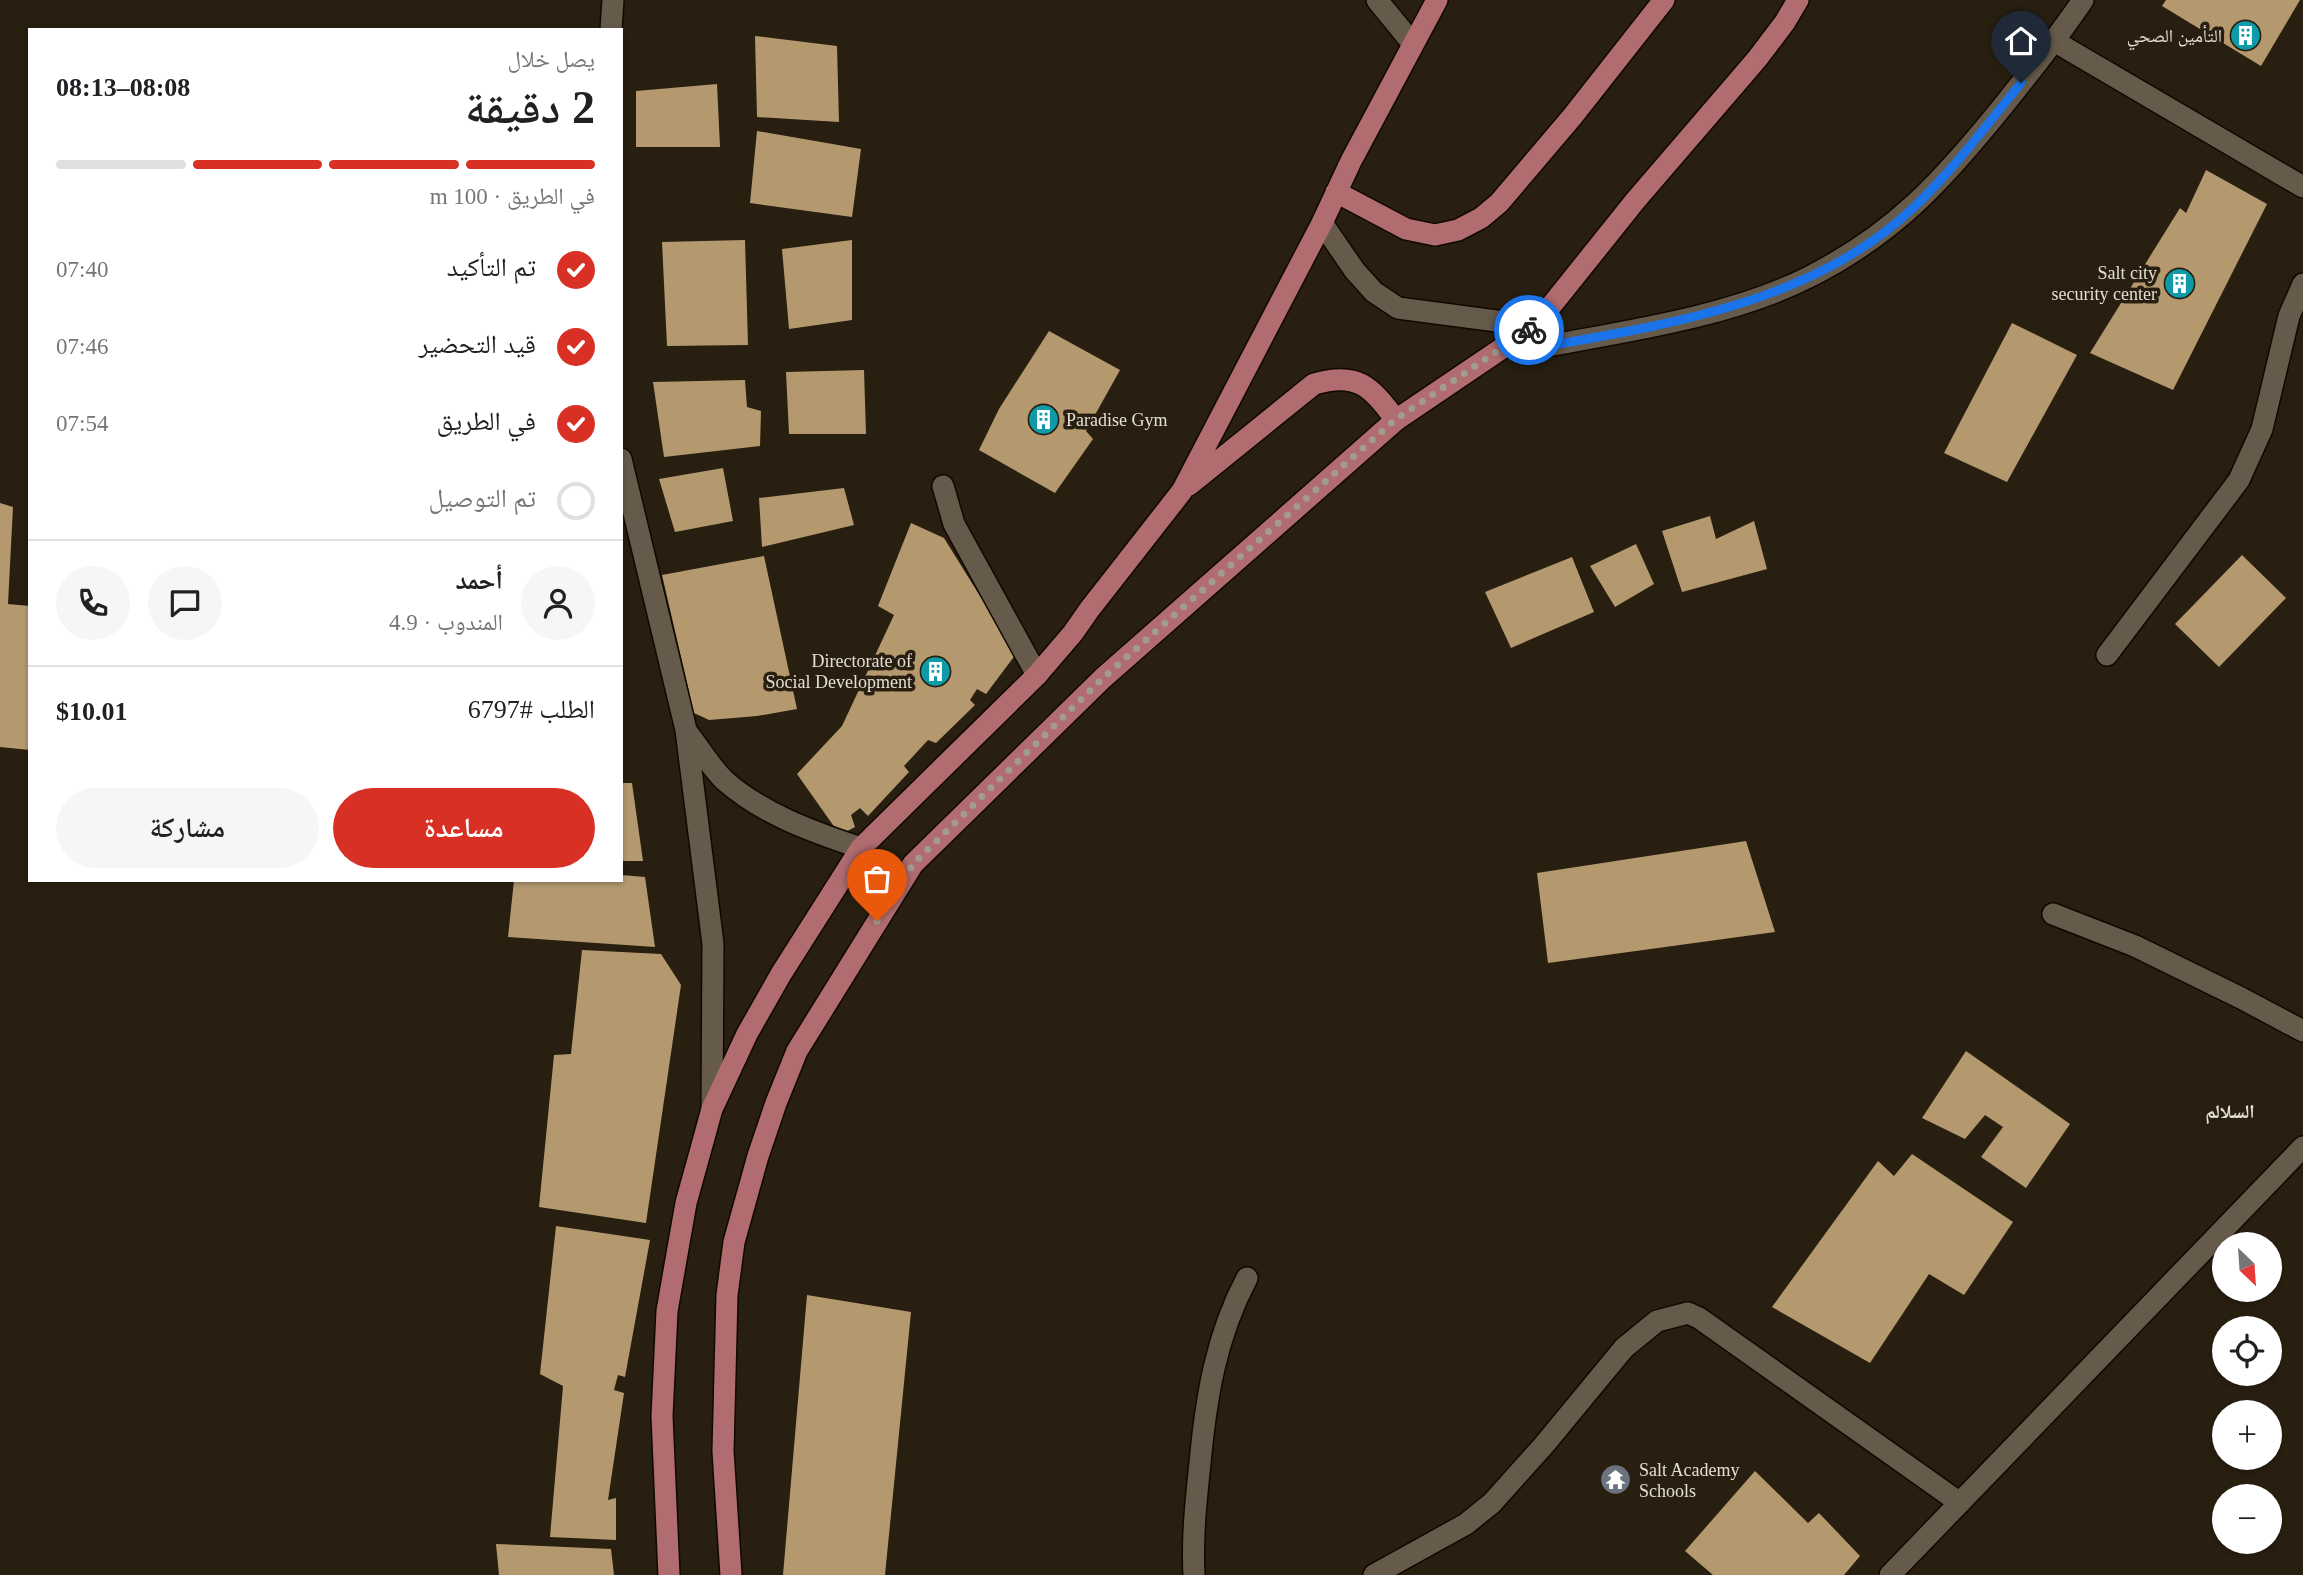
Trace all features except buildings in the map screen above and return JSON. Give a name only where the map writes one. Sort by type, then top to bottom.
[{"type":"main road","points":[[669,1575],[662,1416],[667,1311],[686,1203],[712,1109],[753,1022],[861,848],[1037,675],[1073,633],[1088,610],[1182,491],[1437,0]]},
{"type":"main road","points":[[1336,192],[1406,229],[1435,235],[1458,230],[1481,218],[1499,203],[1564,127],[1664,0]]},
{"type":"main road","points":[[731,1575],[723,1451],[727,1294],[734,1242],[758,1156],[797,1051],[913,864],[1103,678],[1396,419],[1535,326],[1635,201],[1757,59],[1798,0]]},
{"type":"main road","points":[[1182,491],[1314,384],[1331,379],[1352,379],[1368,387],[1396,419]]},
{"type":"street","points":[[611,28],[613,0]]},
{"type":"street","points":[[1377,0],[1413,44]]},
{"type":"street","points":[[1322,223],[1361,278],[1374,292],[1398,308],[1535,326],[1553,345],[1685,319],[1750,300],[1808,278],[1861,248],[1911,210],[1954,166],[2054,41],[2083,0]]},
{"type":"street","points":[[2054,41],[2303,187]]},
{"type":"street","points":[[2107,655],[2239,480],[2262,429],[2290,316],[2303,284]]},
{"type":"street","points":[[623,467],[686,730],[713,944],[712,1109]]},
{"type":"street","points":[[943,486],[954,524],[1037,675]]},
{"type":"street","points":[[686,730],[722,777],[744,796],[805,829],[861,848]]},
{"type":"street","points":[[2053,914],[2135,946],[2303,1031]]},
{"type":"street","points":[[1890,1575],[2303,1147]]},
{"type":"street","points":[[1194,1575],[1192,1534],[1205,1415],[1218,1347],[1237,1296],[1247,1278]]},
{"type":"street","points":[[1374,1575],[1466,1524],[1492,1503],[1624,1348],[1657,1321],[1688,1313],[1699,1318],[1960,1503]]},
{"type":"way so far","points":[[877,921],[913,864],[1103,678],[1396,419],[1529,330]]},
{"type":"place","name":"التأمين الصحي","points":[[2245,36]]},
{"type":"place","name":"Salt city security center","points":[[2180,283]]},
{"type":"place","name":"Paradise Gym","points":[[1043,420]]},
{"type":"place","name":"Directorate of Social Development","points":[[935,671]]},
{"type":"place","name":"Salt Academy Schools","points":[[1616,1480]]},
{"type":"district","name":"السلالم","points":[[2230,1111]]},
{"type":"route","points":[[1529,330],[1535,326],[1553,345],[1619,333],[1685,319],[1750,300],[1808,278],[1861,248],[1911,210],[1954,166],[2021,83]]}]
